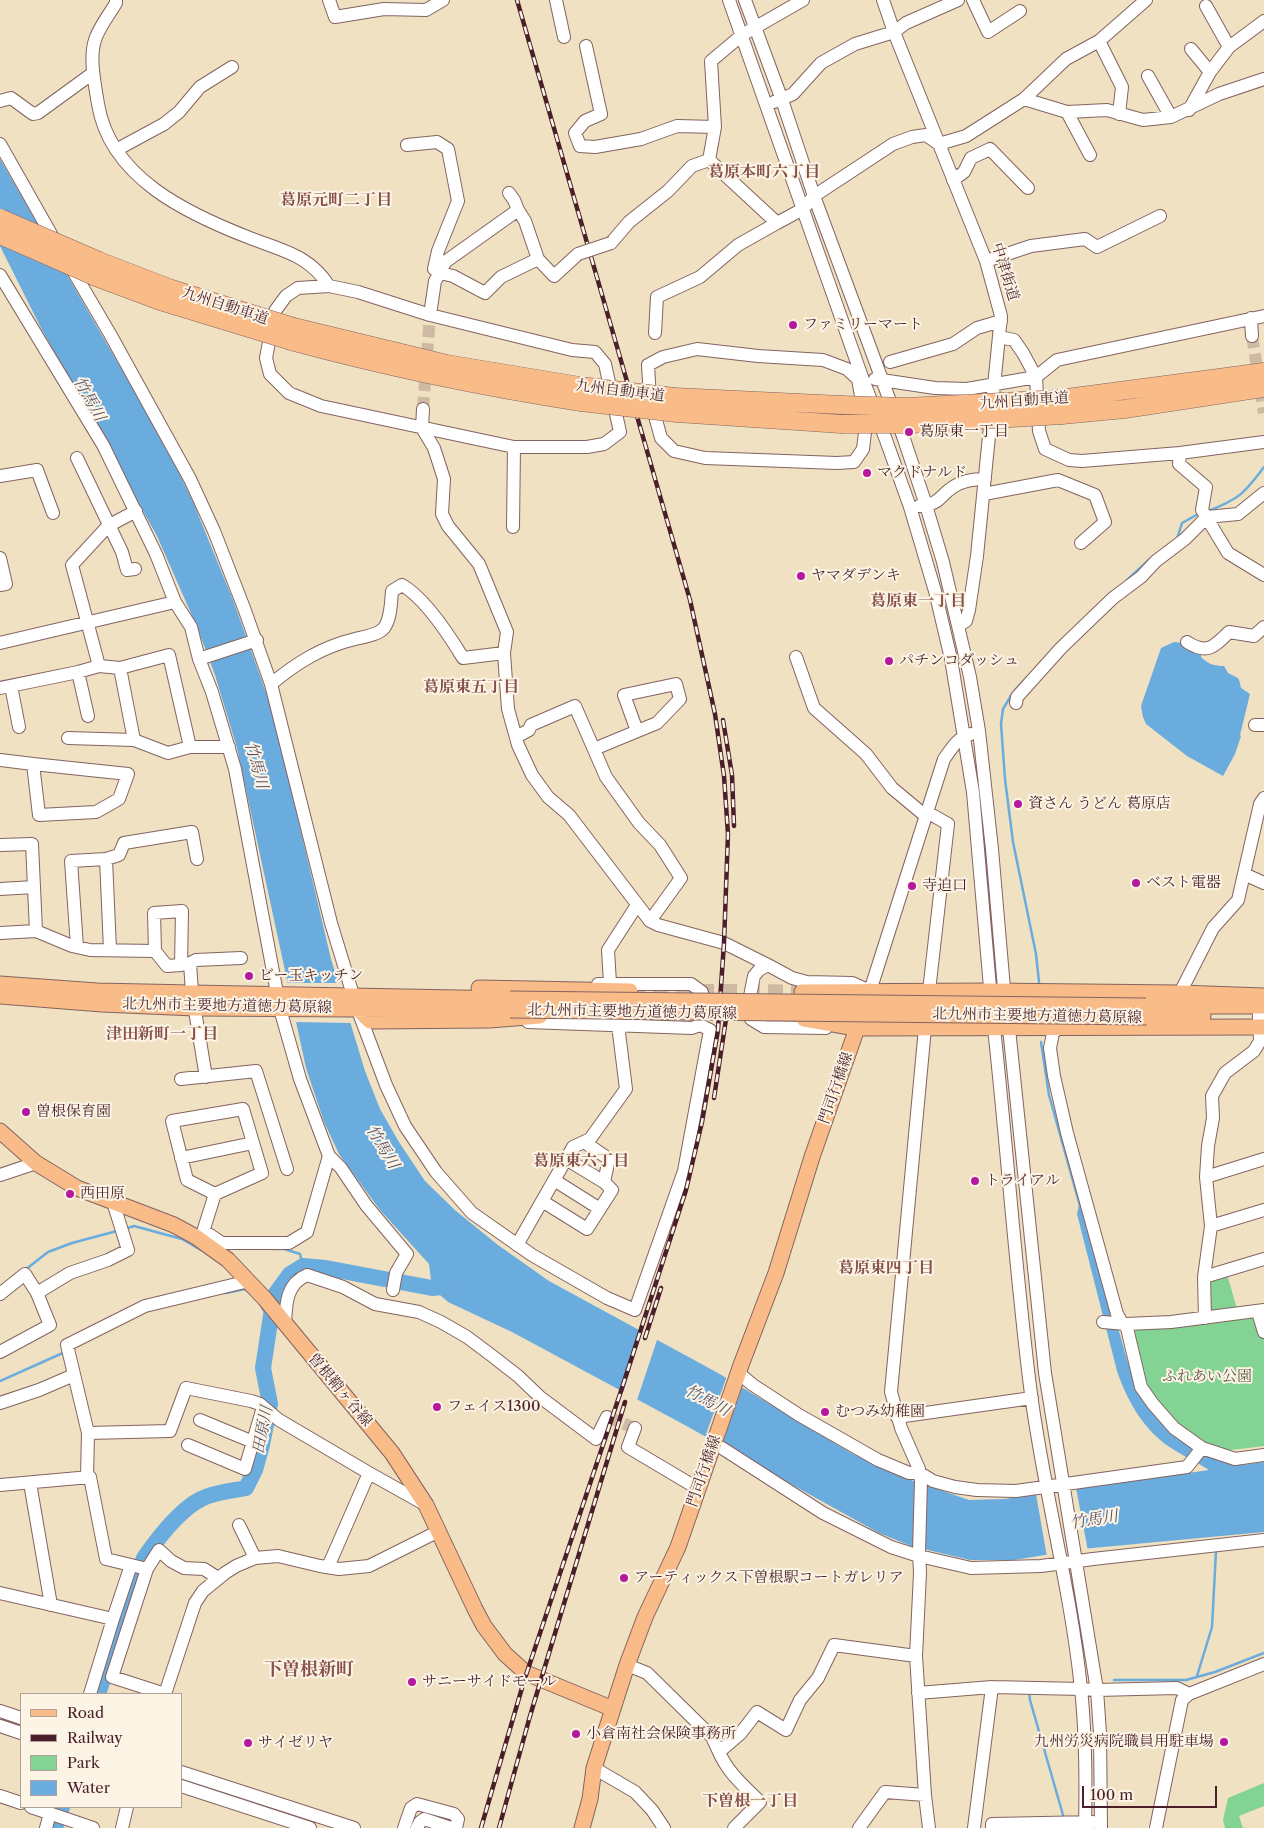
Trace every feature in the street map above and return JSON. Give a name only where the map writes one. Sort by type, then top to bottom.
[{"type":"highway","name":"九州自動車道","points":[[0,218],[99,261],[292,334]]},
{"type":"highway","name":"九州自動車道","points":[[0,235],[96,277],[164,302],[292,334],[447,364],[581,394],[841,424],[919,424],[1061,407],[1264,372]]},
{"type":"highway","name":"九州自動車道","points":[[676,405],[1125,409],[1264,388]]},
{"type":"main road","name":"北九州市主要地方道徳力葛原線","points":[[0,984],[98,990],[194,1001]]},
{"type":"main road","points":[[509,999],[630,991]]},
{"type":"main road","name":"門司行橋線","points":[[582,1828],[590,1799],[594,1768],[627,1665],[645,1617],[678,1547],[707,1459],[742,1370],[776,1273],[812,1157],[870,991]]},
{"type":"main road","points":[[802,992],[1180,993],[1262,1011]]},
{"type":"main road","name":"北九州市主要地方道徳力葛原線","points":[[0,996],[102,1004],[194,1001],[352,1002],[509,999],[1147,1012],[1262,1011]]},
{"type":"main road","points":[[352,1002],[370,1021],[489,1020],[538,1016],[631,1017]]},
{"type":"main road","points":[[804,1018],[856,1028],[1058,1028],[1262,1011]]},
{"type":"main road","name":"曽根鞘ヶ谷線","points":[[0,1131],[36,1163],[77,1188],[202,1236],[228,1260],[249,1280],[392,1453],[426,1504],[437,1532],[474,1609],[505,1654],[526,1673],[613,1709]]},
{"type":"street","points":[[116,0],[116,4],[95,40],[94,73],[99,112],[107,136],[116,150],[140,178],[163,196],[226,229],[305,260],[321,273],[329,286]]},
{"type":"street","points":[[329,0],[334,17],[384,9],[426,10],[443,0]]},
{"type":"street","points":[[556,0],[564,37]]},
{"type":"street","points":[[729,0],[860,378],[886,440],[910,507],[935,591],[951,659],[973,792],[1045,1373],[1097,1690],[1101,1825],[992,1824],[992,1828]]},
{"type":"street","points":[[746,0],[814,196],[880,379],[904,439],[943,562],[959,625],[979,731],[992,849],[997,992]]},
{"type":"street","points":[[709,160],[715,127],[711,61],[742,35],[803,0]]},
{"type":"street","name":"中津街道","points":[[883,0],[894,32],[986,261],[1001,316],[984,494],[969,610],[966,620],[959,625]]},
{"type":"street","points":[[973,0],[988,32],[1020,11]]},
{"type":"street","points":[[655,333],[657,297],[700,276],[738,245],[803,209],[814,196],[893,144],[912,137],[926,136],[939,144],[966,136],[1024,99],[1066,59],[1099,41],[1146,0]]},
{"type":"street","points":[[766,105],[793,94],[821,63],[855,44],[894,32],[906,23],[951,2]]},
{"type":"street","points":[[1206,6],[1229,47]]},
{"type":"street","points":[[1189,110],[1210,72],[1229,47],[1264,20]]},
{"type":"street","points":[[1099,41],[1122,87],[1119,114]]},
{"type":"street","points":[[586,46],[601,114],[585,121],[575,133],[580,146],[595,147],[641,138],[677,126],[715,127]]},
{"type":"street","points":[[1190,49],[1210,72]]},
{"type":"street","points":[[116,150],[164,124],[179,112],[200,87],[232,67]]},
{"type":"street","points":[[0,101],[11,98],[33,114],[38,113],[94,73]]},
{"type":"street","points":[[1148,76],[1171,117]]},
{"type":"street","points":[[1024,99],[1066,112],[1106,110],[1142,120],[1171,117],[1219,94],[1262,82]]},
{"type":"street","points":[[1066,112],[1090,154]]},
{"type":"street","points":[[407,145],[437,142],[448,149],[458,201],[438,251],[434,269],[440,273],[453,276],[485,293],[501,277],[538,259]]},
{"type":"street","points":[[0,144],[110,334],[190,479],[214,531],[257,640],[271,684],[352,1002],[405,1126],[436,1172],[472,1213],[517,1245],[608,1298],[636,1310],[684,1171],[710,1030],[700,1025],[692,1028],[489,1020]]},
{"type":"street","points":[[953,180],[964,172],[971,158],[990,149],[1028,188]]},
{"type":"street","points":[[709,160],[777,223]]},
{"type":"street","points":[[509,193],[525,222],[538,259],[554,276],[578,254],[611,243],[629,222],[668,191],[692,166],[709,160]]},
{"type":"street","points":[[430,316],[435,281],[445,262],[518,210]]},
{"type":"street","points":[[986,261],[1031,246],[1084,239],[1097,247],[1160,216]]},
{"type":"street","points":[[0,275],[103,445],[136,511],[176,602],[191,627],[199,659],[212,692],[229,746],[300,1079],[329,1156],[341,1168],[366,1205],[407,1254],[396,1273],[393,1290]]},
{"type":"street","points":[[329,286],[358,292],[430,316],[572,350],[596,352],[605,364],[620,432],[604,444],[587,447],[514,447],[321,406],[290,393],[270,374],[266,358],[275,311],[286,296],[298,288],[329,286]]},
{"type":"street","points":[[860,378],[866,424],[862,449],[854,462],[705,458],[674,451],[661,438],[650,398],[648,365],[663,357],[697,349],[758,356],[823,360],[847,369],[860,378],[880,379],[935,388],[967,389],[1036,377],[1057,360],[1258,317],[1252,336]]},
{"type":"street","points":[[890,362],[953,344],[977,328],[1001,322]]},
{"type":"street","points":[[999,337],[1014,340],[1036,377],[1039,431],[1045,449],[1074,460],[1082,461],[1180,453],[1264,442]]},
{"type":"street","points":[[423,409],[422,428],[434,448],[444,479],[442,514],[448,526],[479,564],[507,632],[504,653],[508,709],[516,737],[532,775],[548,797],[569,815],[650,921],[658,926],[724,943],[792,978],[807,982],[852,983],[870,991],[944,759],[956,742],[964,736],[979,731]]},
{"type":"street","points":[[513,527],[514,447]]},
{"type":"street","points":[[1180,453],[1179,464],[1206,487],[1202,510],[1228,553],[1264,575]]},
{"type":"street","points":[[77,458],[122,552],[128,570],[135,569]]},
{"type":"street","points":[[1064,482],[1074,460]]},
{"type":"street","points":[[0,476],[37,470],[53,513]]},
{"type":"street","points":[[910,507],[936,503],[954,487],[968,480],[985,479]]},
{"type":"street","points":[[984,494],[1058,480],[1094,495],[1105,522],[1081,543]]},
{"type":"street","points":[[1016,703],[1017,697],[1061,648],[1113,598],[1142,577],[1156,561],[1185,539],[1206,517],[1238,514],[1264,493]]},
{"type":"street","points":[[100,666],[72,565],[108,526],[136,511]]},
{"type":"street","points":[[0,558],[6,584],[0,585]]},
{"type":"street","points":[[271,684],[294,665],[336,644],[375,634],[383,630],[387,622],[392,591],[402,585],[417,596],[463,658],[504,653]]},
{"type":"street","points":[[0,643],[176,602]]},
{"type":"street","points":[[1187,642],[1203,649],[1212,648],[1228,632],[1254,636],[1264,627]]},
{"type":"street","points":[[199,659],[257,640]]},
{"type":"street","points":[[19,727],[5,687],[100,666],[120,668],[169,655],[190,747]]},
{"type":"street","points":[[796,657],[814,708],[866,754],[892,788],[922,813],[927,812],[948,824],[929,991]]},
{"type":"street","points":[[120,668],[134,740]]},
{"type":"street","points":[[78,672],[88,716]]},
{"type":"street","points":[[594,749],[657,723],[680,699],[676,684],[624,695],[637,731]]},
{"type":"street","points":[[516,737],[529,730],[531,725],[575,706],[606,776],[639,823],[660,845],[680,878],[650,921]]},
{"type":"street","points":[[68,738],[134,740],[168,753],[190,747],[229,746]]},
{"type":"street","points":[[0,760],[128,774],[119,799],[96,812],[39,816],[34,764]]},
{"type":"street","points":[[1180,993],[1212,928],[1238,900],[1260,804],[1264,798]]},
{"type":"street","points":[[77,947],[71,861],[106,859],[119,855],[124,843],[192,832],[197,859]]},
{"type":"street","points":[[0,845],[32,844],[36,931]]},
{"type":"street","points":[[106,859],[110,950]]},
{"type":"street","points":[[1244,874],[1264,883]]},
{"type":"street","points":[[0,889],[34,887]]},
{"type":"street","points":[[610,983],[608,950],[637,905]]},
{"type":"street","points":[[206,1076],[194,1001],[185,964],[182,911],[154,913],[155,951],[167,966],[185,964],[196,960],[241,958]]},
{"type":"street","points":[[0,932],[36,931],[90,950],[155,951]]},
{"type":"street","points":[[768,965],[759,970],[754,976],[747,1011],[751,1020],[764,1027],[856,1028]]},
{"type":"street","points":[[509,999],[610,983],[691,984],[702,992],[700,1025]]},
{"type":"street","points":[[1205,1318],[1204,1277],[1211,1226],[1206,1177],[1208,1146],[1213,1118],[1212,1096],[1225,1073],[1254,1051],[1260,1040],[1262,1011]]},
{"type":"street","points":[[517,1245],[573,1147],[590,1139],[626,1089],[618,1025]]},
{"type":"street","points":[[1002,1027],[1007,1148],[1015,1248],[1032,1398],[1081,1689],[1085,1753],[1086,1825]]},
{"type":"street","points":[[925,1028],[890,1392],[920,1477],[920,1573],[916,1656],[925,1795],[929,1828]]},
{"type":"street","points":[[1058,1028],[1053,1033],[1051,1043],[1054,1076],[1067,1133],[1117,1314],[1122,1323],[1141,1386],[1153,1404],[1174,1428],[1202,1448],[1235,1459],[1264,1455]]},
{"type":"street","points":[[181,1079],[256,1071],[287,1169]]},
{"type":"street","points":[[215,1194],[187,1180],[172,1121],[243,1109],[262,1173],[215,1194],[202,1236],[222,1243],[289,1244],[307,1232],[329,1156]]},
{"type":"street","points":[[584,1142],[609,1159],[604,1182]]},
{"type":"street","points":[[181,1158],[253,1143]]},
{"type":"street","points":[[1206,1177],[1264,1159]]},
{"type":"street","points":[[542,1201],[587,1229],[612,1190],[604,1182],[566,1160]]},
{"type":"street","points":[[0,1175],[36,1163]]},
{"type":"street","points":[[554,1180],[600,1209]]},
{"type":"street","points":[[37,1293],[70,1273],[108,1260],[128,1250],[113,1202]]},
{"type":"street","points":[[1211,1226],[1264,1210]]},
{"type":"street","points":[[1204,1277],[1264,1259]]},
{"type":"street","points":[[0,1294],[25,1274],[37,1293],[50,1326],[0,1352]]},
{"type":"street","points":[[283,1321],[286,1299],[298,1279],[307,1275],[342,1287],[375,1304],[419,1312],[441,1322],[485,1350],[518,1376],[540,1397],[596,1439],[607,1417]]},
{"type":"street","points":[[87,1478],[88,1433],[67,1345],[145,1306],[249,1280]]},
{"type":"street","points":[[1103,1322],[1171,1322],[1261,1311],[1264,1332]]},
{"type":"street","points":[[742,1370],[753,1385],[799,1415],[878,1460],[933,1482],[977,1490],[1016,1491],[1047,1488],[1187,1467],[1202,1448]]},
{"type":"street","points":[[0,1403],[39,1390],[74,1375]]},
{"type":"street","points":[[88,1433],[170,1431],[186,1388],[251,1401],[369,1473],[426,1504]]},
{"type":"street","points":[[897,1416],[1032,1398]]},
{"type":"street","points":[[188,1445],[245,1468],[266,1410]]},
{"type":"street","points":[[200,1420],[253,1442]]},
{"type":"street","points":[[635,1428],[628,1447],[698,1488]]},
{"type":"street","points":[[722,1448],[823,1513],[891,1547],[971,1568],[999,1569],[1264,1540]]},
{"type":"street","points":[[328,1568],[369,1473]]},
{"type":"street","points":[[0,1485],[90,1477],[106,1559],[140,1567]]},
{"type":"street","points":[[30,1483],[51,1605]]},
{"type":"street","points":[[239,1525],[256,1558]]},
{"type":"street","points":[[165,1693],[195,1603],[203,1591],[236,1566],[256,1558],[278,1556],[328,1568],[339,1569],[369,1566],[437,1532]]},
{"type":"street","points":[[90,1693],[113,1619],[140,1567],[159,1550],[171,1561],[184,1568],[204,1569],[218,1578]]},
{"type":"street","points":[[140,1567],[112,1677],[162,1693]]},
{"type":"street","points":[[0,1593],[113,1619]]},
{"type":"street","points":[[719,1752],[740,1734],[757,1712],[786,1730],[800,1700],[818,1678],[834,1645],[916,1656]]},
{"type":"street","points":[[1156,1828],[1182,1700],[1189,1694],[1264,1664]]},
{"type":"street","points":[[627,1665],[647,1673],[712,1737],[723,1762],[734,1777],[760,1802],[734,1828]]},
{"type":"street","points":[[918,1693],[992,1687],[1025,1687],[1097,1690],[1177,1688],[1189,1694]]},
{"type":"street","points":[[974,1828],[992,1687]]},
{"type":"street","points":[[0,1711],[20,1718]]},
{"type":"street","points":[[0,1726],[20,1733]]},
{"type":"street","points":[[594,1768],[635,1792],[652,1810],[664,1828]]},
{"type":"street","points":[[182,1772],[354,1828]]},
{"type":"street","points":[[182,1786],[310,1828]]},
{"type":"street","points":[[859,1828],[885,1792],[925,1795]]},
{"type":"street","points":[[0,1796],[20,1803]]},
{"type":"street","points":[[404,1828],[411,1808],[417,1804],[454,1814],[458,1821],[456,1828]]},
{"type":"street","points":[[34,1808],[93,1828]]},
{"type":"street","points":[[122,1828],[128,1808]]},
{"type":"street","points":[[46,1828],[56,1815]]},
{"type":"street","points":[[417,1828],[420,1822],[424,1820],[452,1828]]},
{"type":"green space","points":[[1227,1274],[1237,1309],[1208,1314],[1209,1278]]},
{"type":"green space","name":"ふれあい公園","points":[[1257,1317],[1264,1340],[1264,1446],[1223,1451],[1205,1445],[1176,1425],[1145,1387],[1131,1330]]},
{"type":"green space","points":[[1264,1783],[1264,1806],[1239,1816],[1243,1828],[1225,1828],[1223,1820],[1228,1798]]},
{"type":"water","name":"竹馬川","points":[[0,159],[133,389],[193,502],[233,600],[272,709],[331,959],[365,1071],[380,1109],[425,1181],[456,1211],[498,1245],[549,1281],[718,1373],[853,1454],[908,1479],[969,1500],[1004,1499],[1209,1470],[1170,1448],[1156,1437],[1142,1420],[1125,1392],[1117,1371],[1077,1214],[1079,1204],[1084,1208],[1128,1363],[1143,1402],[1173,1434],[1224,1461],[1242,1465],[1264,1462],[1264,1532],[1082,1549],[1014,1560],[970,1560],[911,1546],[879,1533],[512,1332],[448,1302],[432,1288],[429,1264],[380,1210],[339,1154],[324,1122],[306,1068],[237,748],[215,675],[197,627],[157,536],[41,328],[0,246]]},
{"type":"water","points":[[1174,642],[1185,643],[1201,651],[1201,657],[1209,663],[1224,666],[1228,673],[1238,678],[1241,688],[1250,694],[1241,736],[1235,754],[1223,776],[1187,756],[1146,724],[1143,717],[1141,706],[1161,648]]},
{"type":"pier","points":[[285,983],[341,983],[353,1023],[294,1022]]},
{"type":"pier","points":[[643,1329],[658,1337],[637,1400],[623,1393]]},
{"type":"pier","points":[[727,1376],[743,1385],[722,1445],[706,1434]]},
{"type":"pier","points":[[1076,1488],[1088,1551],[1047,1557],[1036,1494]]},
{"type":"waterway","points":[[1208,511],[1240,495],[1264,467]]},
{"type":"waterway","points":[[1177,539],[1182,523],[1200,513]]},
{"type":"waterway","points":[[1127,580],[1151,558]]},
{"type":"waterway","points":[[1015,690],[1027,677]]},
{"type":"waterway","points":[[1012,694],[1003,709],[1001,724],[1005,779],[1013,842],[1036,954],[1039,982]]},
{"type":"waterway","points":[[1041,1042],[1049,1095],[1080,1206]]},
{"type":"waterway","points":[[125,1229],[134,1226],[182,1239],[201,1250]]},
{"type":"waterway","points":[[25,1270],[48,1252],[72,1243],[117,1231]]},
{"type":"waterway","points":[[274,1249],[284,1249],[300,1254],[303,1266]]},
{"type":"waterway","name":"田原川","points":[[98,1693],[144,1558],[162,1533],[185,1510],[206,1497],[217,1493],[246,1488],[255,1470],[270,1404],[263,1368],[274,1296],[290,1274],[303,1266],[326,1268],[432,1288],[453,1286]]},
{"type":"waterway","points":[[226,1293],[245,1289],[247,1291]]},
{"type":"waterway","points":[[262,1308],[270,1318]]},
{"type":"waterway","points":[[0,1381],[65,1352]]},
{"type":"waterway","points":[[1197,1676],[1212,1627],[1216,1551]]},
{"type":"waterway","points":[[1114,1680],[1186,1680],[1215,1672],[1264,1653]]},
{"type":"waterway","points":[[1029,1692],[1063,1815]]},
{"type":"waterway","name":"田原川","points":[[55,1828],[62,1808]]},
{"type":"tunnel","points":[[423,409],[430,315]]},
{"type":"tunnel","points":[[1252,336],[1264,413]]},
{"type":"tunnel","points":[[630,991],[802,992]]},
{"type":"tunnel","points":[[607,1417],[635,1428]]},
{"type":"railway","points":[[481,1828],[524,1681],[686,1190],[702,1122],[718,1030],[724,943],[728,834],[724,776],[715,714],[690,600],[517,0]]},
{"type":"railway","points":[[723,720],[732,775],[734,826]]},
{"type":"railway","points":[[714,1098],[726,1019]]},
{"type":"railway","points":[[645,1338],[661,1288]]},
{"type":"railway","points":[[499,1828],[530,1716],[625,1402]]},
{"type":"place","name":"ファミリーマート","points":[[793,325]]},
{"type":"place","name":"葛原東一丁目","points":[[909,432]]},
{"type":"place","name":"マクドナルド","points":[[867,473]]},
{"type":"place","name":"ヤマダデンキ","points":[[801,576]]},
{"type":"place","name":"パチンコダッシュ","points":[[889,661]]},
{"type":"place","name":"資さん うどん 葛原店","points":[[1018,804]]},
{"type":"place","name":"ベスト電器","points":[[1136,883]]},
{"type":"place","name":"寺迫口","points":[[912,886]]},
{"type":"place","name":"ビー玉キッチン","points":[[249,976]]},
{"type":"place","name":"曽根保育園","points":[[26,1112]]},
{"type":"place","name":"トライアル","points":[[975,1181]]},
{"type":"place","name":"西田原","points":[[70,1194]]},
{"type":"place","name":"フェイス1300","points":[[437,1407]]},
{"type":"place","name":"むつみ幼稚園","points":[[825,1412]]},
{"type":"place","name":"アーティックス下曽根駅コートガレリア","points":[[624,1578]]},
{"type":"place","name":"サニーサイドモール","points":[[412,1682]]},
{"type":"place","name":"小倉南社会保険事務所","points":[[576,1734]]},
{"type":"place","name":"九州労災病院職員用駐車場","points":[[1224,1742]]},
{"type":"place","name":"サイゼリヤ","points":[[248,1743]]},
{"type":"district","name":"葛原本町六丁目","points":[[764,172]]},
{"type":"district","name":"葛原元町二丁目","points":[[336,200]]},
{"type":"district","name":"葛原東一丁目","points":[[918,601]]},
{"type":"district","name":"葛原東五丁目","points":[[471,687]]},
{"type":"district","name":"津田新町一丁目","points":[[162,1034]]},
{"type":"district","name":"葛原東六丁目","points":[[581,1161]]},
{"type":"district","name":"葛原東四丁目","points":[[886,1268]]},
{"type":"district","name":"下曽根新町","points":[[309,1670]]},
{"type":"district","name":"下曽根一丁目","points":[[750,1801]]}]
